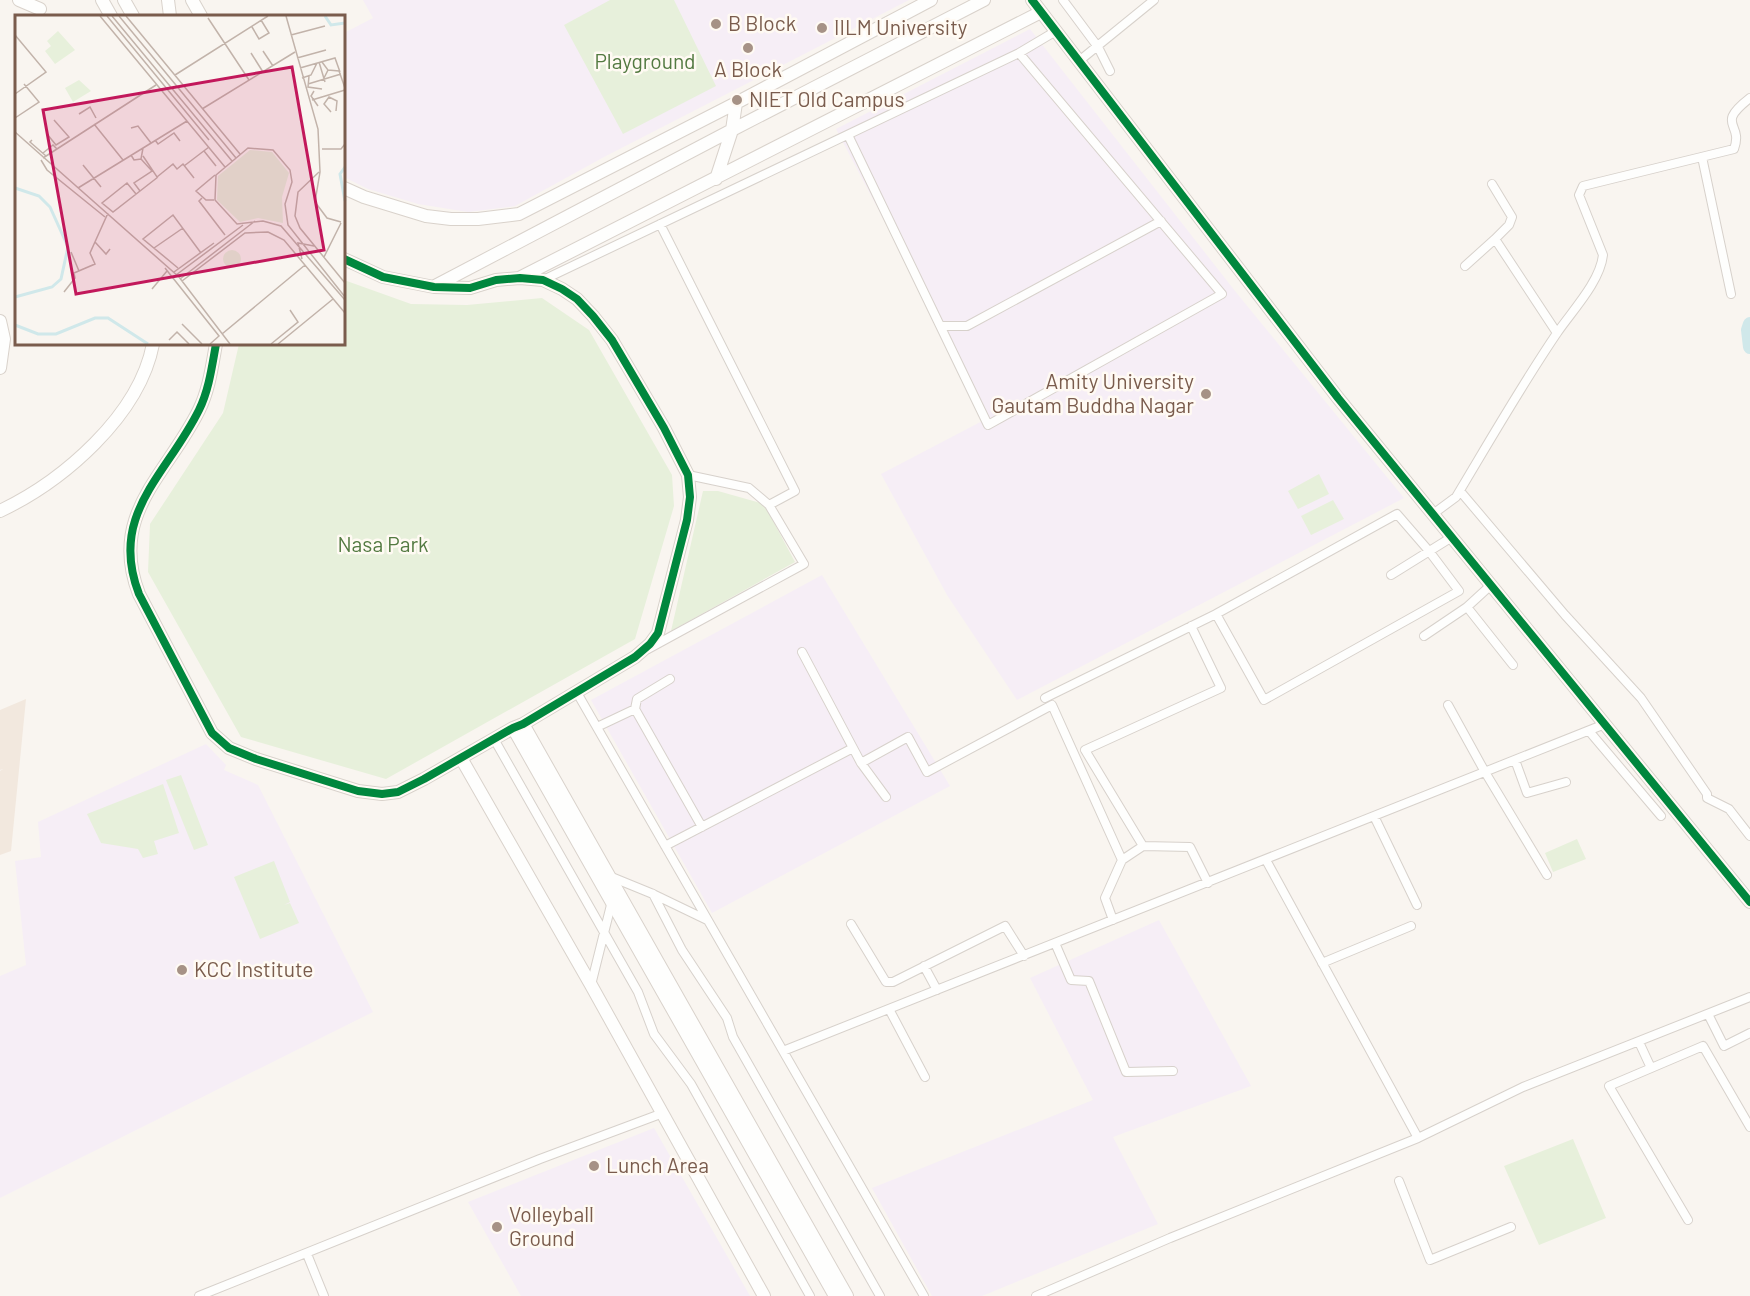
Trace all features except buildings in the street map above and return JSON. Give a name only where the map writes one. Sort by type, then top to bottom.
[{"type":"street","points":[[19,0],[40,9]]},
{"type":"street","points":[[102,0],[110,15]]},
{"type":"street","points":[[124,0],[132,15]]},
{"type":"street","points":[[168,0],[170,15]]},
{"type":"street","points":[[192,0],[200,15]]},
{"type":"street","points":[[345,188],[364,197],[426,216],[478,219],[519,214],[931,0]]},
{"type":"street","points":[[434,287],[984,0]]},
{"type":"street","points":[[1032,0],[1338,399],[1750,902]]},
{"type":"street","points":[[1063,0],[1098,47],[1110,71]]},
{"type":"street","points":[[1079,61],[1154,0]]},
{"type":"street","points":[[520,278],[1041,12]]},
{"type":"street","points":[[543,280],[1019,52],[1056,31]]},
{"type":"street","points":[[848,135],[988,425],[1222,294],[1019,52]]},
{"type":"street","points":[[1433,514],[1456,497],[1557,333],[1582,300],[1602,264],[1603,255],[1579,195],[1583,186],[1734,148],[1736,142],[1731,121],[1732,115],[1750,98]]},
{"type":"street","points":[[716,179],[732,130],[736,103]]},
{"type":"street","points":[[1702,157],[1731,294]]},
{"type":"street","points":[[1465,266],[1509,225],[1512,217],[1492,184]]},
{"type":"street","points":[[941,326],[968,326],[1161,221]]},
{"type":"street","points":[[660,224],[795,491],[769,505]]},
{"type":"street","points":[[1495,239],[1557,333]]},
{"type":"street","points":[[345,260],[383,277],[434,287],[470,288],[496,280],[520,278],[543,280],[577,299],[612,340],[664,428],[688,475],[690,497],[687,520],[661,622],[650,644],[635,657]]},
{"type":"street","points":[[0,321],[4,339],[0,368]]},
{"type":"street","points":[[0,511],[60,476],[106,430],[133,395],[149,362],[153,345]]},
{"type":"street","points":[[216,345],[207,390],[199,409],[188,431],[150,487],[139,510],[129,542],[132,575],[139,594],[212,733],[229,748],[256,759],[358,791],[382,794],[398,792],[804,564],[769,505],[749,488],[688,475]]},
{"type":"street","points":[[1460,491],[1565,615],[1641,698],[1676,747],[1707,794],[1707,798],[1729,809],[1750,836]]},
{"type":"street","points":[[1045,698],[1216,614],[1397,514],[1430,551],[1459,591],[1264,700],[1216,614]]},
{"type":"street","points":[[1391,575],[1452,537]]},
{"type":"street","points":[[1424,636],[1467,606],[1491,585]]},
{"type":"street","points":[[1467,606],[1513,665]]},
{"type":"street","points":[[1143,846],[1085,750],[1221,688],[1191,626]]},
{"type":"street","points":[[802,652],[861,763],[886,797]]},
{"type":"street","points":[[670,679],[638,699],[635,709],[702,827]]},
{"type":"street","points":[[576,691],[924,1296]]},
{"type":"street","points":[[861,763],[908,737],[927,772],[1052,705],[1122,860]]},
{"type":"street","points":[[1448,705],[1547,875]]},
{"type":"street","points":[[597,727],[635,709]]},
{"type":"street","points":[[783,1051],[1605,724]]},
{"type":"street","points":[[518,726],[609,876],[847,1296]]},
{"type":"street","points":[[518,726],[612,901],[835,1296]]},
{"type":"street","points":[[1589,730],[1661,816]]},
{"type":"street","points":[[494,739],[638,992],[654,1034],[691,1084],[810,1296]]},
{"type":"street","points":[[665,846],[853,748]]},
{"type":"street","points":[[461,758],[591,984],[764,1296]]},
{"type":"street","points":[[1515,760],[1527,793],[1566,782]]},
{"type":"street","points":[[1374,816],[1417,905]]},
{"type":"street","points":[[1113,920],[1105,898],[1122,860],[1143,846],[1190,847],[1208,883]]},
{"type":"street","points":[[1266,860],[1418,1138]]},
{"type":"street","points":[[609,876],[654,894],[707,921]]},
{"type":"street","points":[[654,894],[682,950],[727,1018],[733,1037],[880,1296]]},
{"type":"street","points":[[591,984],[612,901]]},
{"type":"street","points":[[851,924],[886,982],[894,982],[1005,926],[1024,956]]},
{"type":"street","points":[[1322,963],[1411,926]]},
{"type":"street","points":[[1055,943],[1071,980],[1089,981],[1126,1072],[1173,1071]]},
{"type":"street","points":[[924,966],[937,990]]},
{"type":"street","points":[[1036,1296],[1170,1238],[1418,1138],[1523,1087],[1750,997]]},
{"type":"street","points":[[889,1009],[925,1077]]},
{"type":"street","points":[[1708,1014],[1724,1046],[1750,1033]]},
{"type":"street","points":[[1639,1042],[1651,1068]]},
{"type":"street","points":[[1688,1220],[1609,1086],[1703,1046],[1750,1127]]},
{"type":"street","points":[[203,1295],[540,1159],[663,1113]]},
{"type":"street","points":[[1399,1181],[1430,1260],[1510,1227]]},
{"type":"street","points":[[307,1254],[324,1296]]},
{"type":"shaded area","points":[[363,0],[909,0],[604,157],[515,206],[468,212],[418,204],[368,189],[345,178],[345,32],[373,18]]},
{"type":"shaded area","points":[[1030,29],[1235,291],[1404,498],[1017,700],[947,595],[881,474],[988,418],[836,129]]},
{"type":"shaded area","points":[[822,575],[950,786],[712,913],[591,700]]},
{"type":"shaded area","points":[[26,699],[11,851],[0,855],[0,771],[3,769],[0,770],[0,710]]},
{"type":"shaded area","name":"KCC Institute","points":[[206,744],[226,765],[224,770],[258,785],[373,1012],[0,1198],[0,976],[26,965],[15,861],[41,857],[38,822]]},
{"type":"shaded area","points":[[1159,920],[1251,1086],[1113,1137],[1158,1224],[982,1296],[932,1296],[872,1188],[1093,1100],[1030,978]]},
{"type":"shaded area","points":[[654,1128],[750,1296],[521,1296],[468,1202]]},
{"type":"green space","name":"Playground","points":[[610,0],[674,0],[716,86],[623,134],[564,25]]},
{"type":"green space","name":"Nasa Park","points":[[345,280],[411,304],[467,305],[542,298],[589,330],[672,475],[674,506],[635,639],[386,779],[241,737],[148,572],[150,524],[223,413],[239,345],[345,345]]},
{"type":"green space","points":[[1319,474],[1329,494],[1298,509],[1288,491]]},
{"type":"green space","points":[[703,491],[718,491],[764,504],[795,562],[671,631]]},
{"type":"green space","points":[[1333,500],[1344,519],[1311,535],[1301,516]]},
{"type":"green space","points":[[181,775],[208,845],[194,850],[166,780]]},
{"type":"green space","points":[[163,784],[179,833],[154,841],[158,854],[143,858],[138,849],[101,843],[87,814]]},
{"type":"green space","points":[[1577,839],[1586,859],[1553,872],[1545,853]]},
{"type":"green space","points":[[274,861],[290,902],[284,905],[290,903],[299,923],[260,939],[234,877]]},
{"type":"green space","points":[[1573,1139],[1606,1218],[1539,1245],[1504,1166]]},
{"type":"waterway","points":[[1750,324],[1748,330],[1750,347]]},
{"type":"cycle path","points":[[1032,0],[1338,398],[1750,902]]},
{"type":"cycle path","points":[[216,345],[208,386],[199,410],[145,496],[136,518],[131,541],[131,566],[139,594],[212,733],[229,748],[256,759],[358,791],[382,794],[398,792],[523,724],[635,657],[650,644],[658,633],[687,520],[690,497],[688,475],[664,428],[612,340],[577,299],[543,280],[520,278],[496,280],[470,288],[434,287],[383,277],[345,259]]},
{"type":"place","name":"B Block","points":[[716,24]]},
{"type":"place","name":"IILM University","points":[[822,28]]},
{"type":"place","name":"A Block","points":[[748,48]]},
{"type":"place","name":"NIET Old Campus","points":[[737,100]]},
{"type":"place","name":"Amity University Gautam Buddha Nagar","points":[[1206,394]]},
{"type":"place","name":"KCC Institute","points":[[182,970]]},
{"type":"place","name":"Lunch Area","points":[[594,1166]]},
{"type":"place","name":"Volleyball Ground","points":[[497,1227]]}]
